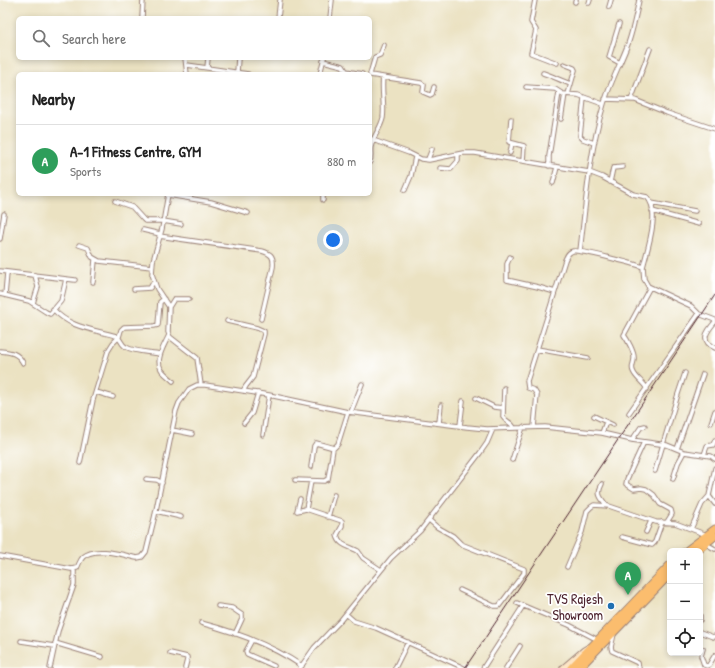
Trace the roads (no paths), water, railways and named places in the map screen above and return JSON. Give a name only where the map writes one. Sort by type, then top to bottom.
[{"type":"highway","points":[[699,548],[712,537],[715,529]]},
{"type":"highway","points":[[692,548],[712,537]]},
{"type":"highway","points":[[571,668],[667,568]]},
{"type":"highway","points":[[579,668],[667,577]]},
{"type":"street","points":[[142,16],[143,0]]},
{"type":"street","points":[[278,16],[280,0]]},
{"type":"street","points":[[330,16],[332,0]]},
{"type":"street","points":[[535,0],[531,22],[536,30],[531,53],[557,62]]},
{"type":"street","points":[[609,7],[611,0]]},
{"type":"street","points":[[580,251],[594,142],[605,99],[631,32],[638,0]]},
{"type":"street","points":[[620,24],[609,57],[620,63]]},
{"type":"street","points":[[371,72],[375,57],[380,55],[384,45]]},
{"type":"street","points":[[631,100],[650,49]]},
{"type":"street","points":[[186,60],[187,72]]},
{"type":"street","points":[[207,68],[208,60]]},
{"type":"street","points":[[187,65],[224,72],[237,72],[238,60]]},
{"type":"street","points":[[320,72],[323,60],[343,66],[345,70],[352,72]]},
{"type":"street","points":[[561,119],[566,94],[571,84],[575,68],[564,64]]},
{"type":"street","points":[[543,73],[553,76],[560,81],[571,84]]},
{"type":"street","points":[[372,74],[421,83],[424,85],[423,92],[430,95],[432,94],[434,88]]},
{"type":"street","points":[[383,77],[382,87],[384,96],[382,119],[372,140],[428,160],[458,154],[475,154],[589,172],[633,194],[647,197],[651,203],[653,225],[643,267],[644,279],[650,287],[691,306],[699,314],[715,321],[706,338],[706,342],[715,348]]},
{"type":"street","points":[[526,87],[555,89],[566,94],[578,95],[604,104]]},
{"type":"street","points":[[549,166],[549,156],[560,92]]},
{"type":"street","points":[[584,98],[580,136],[584,140],[594,142]]},
{"type":"street","points":[[605,99],[631,100],[715,129]]},
{"type":"street","points":[[510,153],[512,143],[509,140],[511,119]]},
{"type":"street","points":[[512,143],[524,146],[523,161]]},
{"type":"street","points":[[428,160],[432,149]]},
{"type":"street","points":[[440,168],[451,169],[458,161],[458,154]]},
{"type":"street","points":[[405,190],[411,176],[415,156]]},
{"type":"street","points":[[553,183],[557,167]]},
{"type":"street","points":[[610,182],[613,168],[623,167]]},
{"type":"street","points":[[168,196],[152,267],[157,289],[169,306],[169,335],[160,354],[160,368],[173,380]]},
{"type":"street","points":[[174,196],[211,202],[248,213]]},
{"type":"street","points":[[115,201],[132,207],[142,219],[181,224]]},
{"type":"street","points":[[651,203],[694,211]]},
{"type":"street","points":[[652,211],[699,224]]},
{"type":"street","points":[[0,239],[4,214]]},
{"type":"street","points":[[143,230],[160,235],[270,253],[274,260],[262,319]]},
{"type":"street","points":[[79,244],[88,248],[95,260],[93,282]]},
{"type":"street","points":[[534,427],[537,395],[534,390],[528,388],[527,385],[537,348],[569,253],[574,250],[580,251],[643,267]]},
{"type":"street","points":[[510,258],[507,264],[508,280],[538,286],[555,292]]},
{"type":"street","points":[[95,260],[152,267]]},
{"type":"street","points":[[0,272],[75,280]]},
{"type":"street","points":[[5,295],[7,273]]},
{"type":"street","points":[[33,303],[38,286],[35,275]]},
{"type":"street","points":[[0,294],[33,303],[48,313],[52,313],[53,309],[61,301],[66,279]]},
{"type":"street","points":[[134,289],[150,288],[154,281]]},
{"type":"street","points":[[647,388],[643,382],[636,377],[633,371],[632,367],[634,356],[628,340],[624,335],[650,287]]},
{"type":"street","points":[[80,463],[96,392],[108,351],[124,327],[158,325],[160,302],[164,299]]},
{"type":"street","points":[[169,306],[174,299],[189,300]]},
{"type":"street","points":[[53,309],[60,317],[69,322],[118,337],[122,345],[128,348],[160,354]]},
{"type":"street","points":[[629,413],[699,314]]},
{"type":"street","points":[[227,320],[264,331],[253,377],[243,391]]},
{"type":"street","points":[[169,335],[173,341],[197,358],[201,385]]},
{"type":"street","points":[[537,348],[588,358]]},
{"type":"street","points":[[0,356],[0,351],[16,354],[19,355],[23,363]]},
{"type":"street","points":[[655,471],[685,373]]},
{"type":"street","points":[[677,449],[703,374]]},
{"type":"street","points":[[295,480],[324,481],[328,479],[334,448],[338,444],[362,384]]},
{"type":"street","points":[[0,556],[74,569],[78,566],[83,556],[94,552],[104,552],[137,558],[142,557],[146,552],[156,511],[176,411],[182,397],[189,389],[201,385],[258,393],[350,412],[460,426],[493,429],[534,427],[602,433],[632,440],[663,444],[684,452],[715,458]]},
{"type":"street","points":[[504,388],[503,417],[505,420],[512,423],[514,428]]},
{"type":"street","points":[[96,392],[113,397]]},
{"type":"street","points":[[244,423],[252,413],[258,393]]},
{"type":"street","points":[[263,436],[269,395]]},
{"type":"street","points":[[476,398],[494,407],[503,408]]},
{"type":"street","points":[[460,426],[463,401]]},
{"type":"street","points":[[440,423],[441,405]]},
{"type":"street","points":[[711,423],[715,411]]},
{"type":"street","points":[[594,416],[613,425]]},
{"type":"street","points":[[602,433],[606,422]]},
{"type":"street","points":[[632,440],[641,427],[645,426]]},
{"type":"street","points":[[512,460],[523,427]]},
{"type":"street","points":[[201,623],[252,640],[292,659],[301,667],[314,648],[335,627],[391,558],[414,538],[429,520],[480,453],[487,443],[493,429]]},
{"type":"street","points":[[172,430],[192,434]]},
{"type":"street","points":[[704,455],[707,446],[713,445],[715,440]]},
{"type":"street","points":[[644,442],[626,484],[631,488],[646,489],[660,504],[671,510],[672,514],[667,522]]},
{"type":"street","points":[[311,467],[314,446],[316,443],[334,448]]},
{"type":"street","points":[[673,479],[678,463],[684,452]]},
{"type":"street","points":[[691,529],[702,504],[709,496],[715,468]]},
{"type":"street","points":[[146,479],[157,480],[162,483]]},
{"type":"street","points":[[306,509],[311,481]]},
{"type":"street","points":[[602,484],[599,493],[607,506]]},
{"type":"street","points":[[328,517],[334,495]]},
{"type":"street","points":[[709,496],[715,504]]},
{"type":"street","points":[[300,499],[297,511],[306,509],[342,521],[342,526],[338,535],[341,542],[347,547],[358,551],[363,558],[381,570]]},
{"type":"street","points":[[567,567],[583,529],[587,511],[594,505],[607,506],[651,521],[679,524],[712,537]]},
{"type":"street","points":[[156,511],[181,517]]},
{"type":"street","points":[[429,520],[437,527],[454,536],[461,544],[524,569],[524,573],[499,606],[494,606],[460,590]]},
{"type":"street","points":[[646,532],[651,521]]},
{"type":"street","points":[[622,537],[652,545],[655,542],[662,522]]},
{"type":"street","points":[[705,543],[715,549]]},
{"type":"street","points":[[50,668],[54,645],[74,585],[74,569]]},
{"type":"street","points":[[517,603],[569,625],[598,640]]},
{"type":"street","points":[[218,606],[232,608],[242,615],[242,619],[236,634]]},
{"type":"street","points":[[482,668],[523,606]]},
{"type":"street","points":[[346,614],[354,621],[376,628],[464,668]]},
{"type":"street","points":[[614,631],[611,647],[612,651],[638,664],[639,668]]},
{"type":"street","points":[[703,633],[713,637],[715,636]]},
{"type":"street","points":[[252,640],[246,651],[247,654],[274,666]]},
{"type":"street","points":[[21,641],[54,645],[102,657]]},
{"type":"street","points":[[395,668],[408,642]]},
{"type":"street","points":[[506,668],[520,646]]},
{"type":"street","points":[[563,668],[584,650],[592,646]]},
{"type":"street","points":[[170,653],[187,657],[185,668]]},
{"type":"street","points":[[701,656],[704,665],[709,665],[715,655]]},
{"type":"railway","points":[[465,668],[715,295]]},
{"type":"place","name":"A-1 Fitness Centre, GYM","points":[[628,595]]},
{"type":"place","name":"TVS Rajesh Showroom","points":[[611,606]]}]
